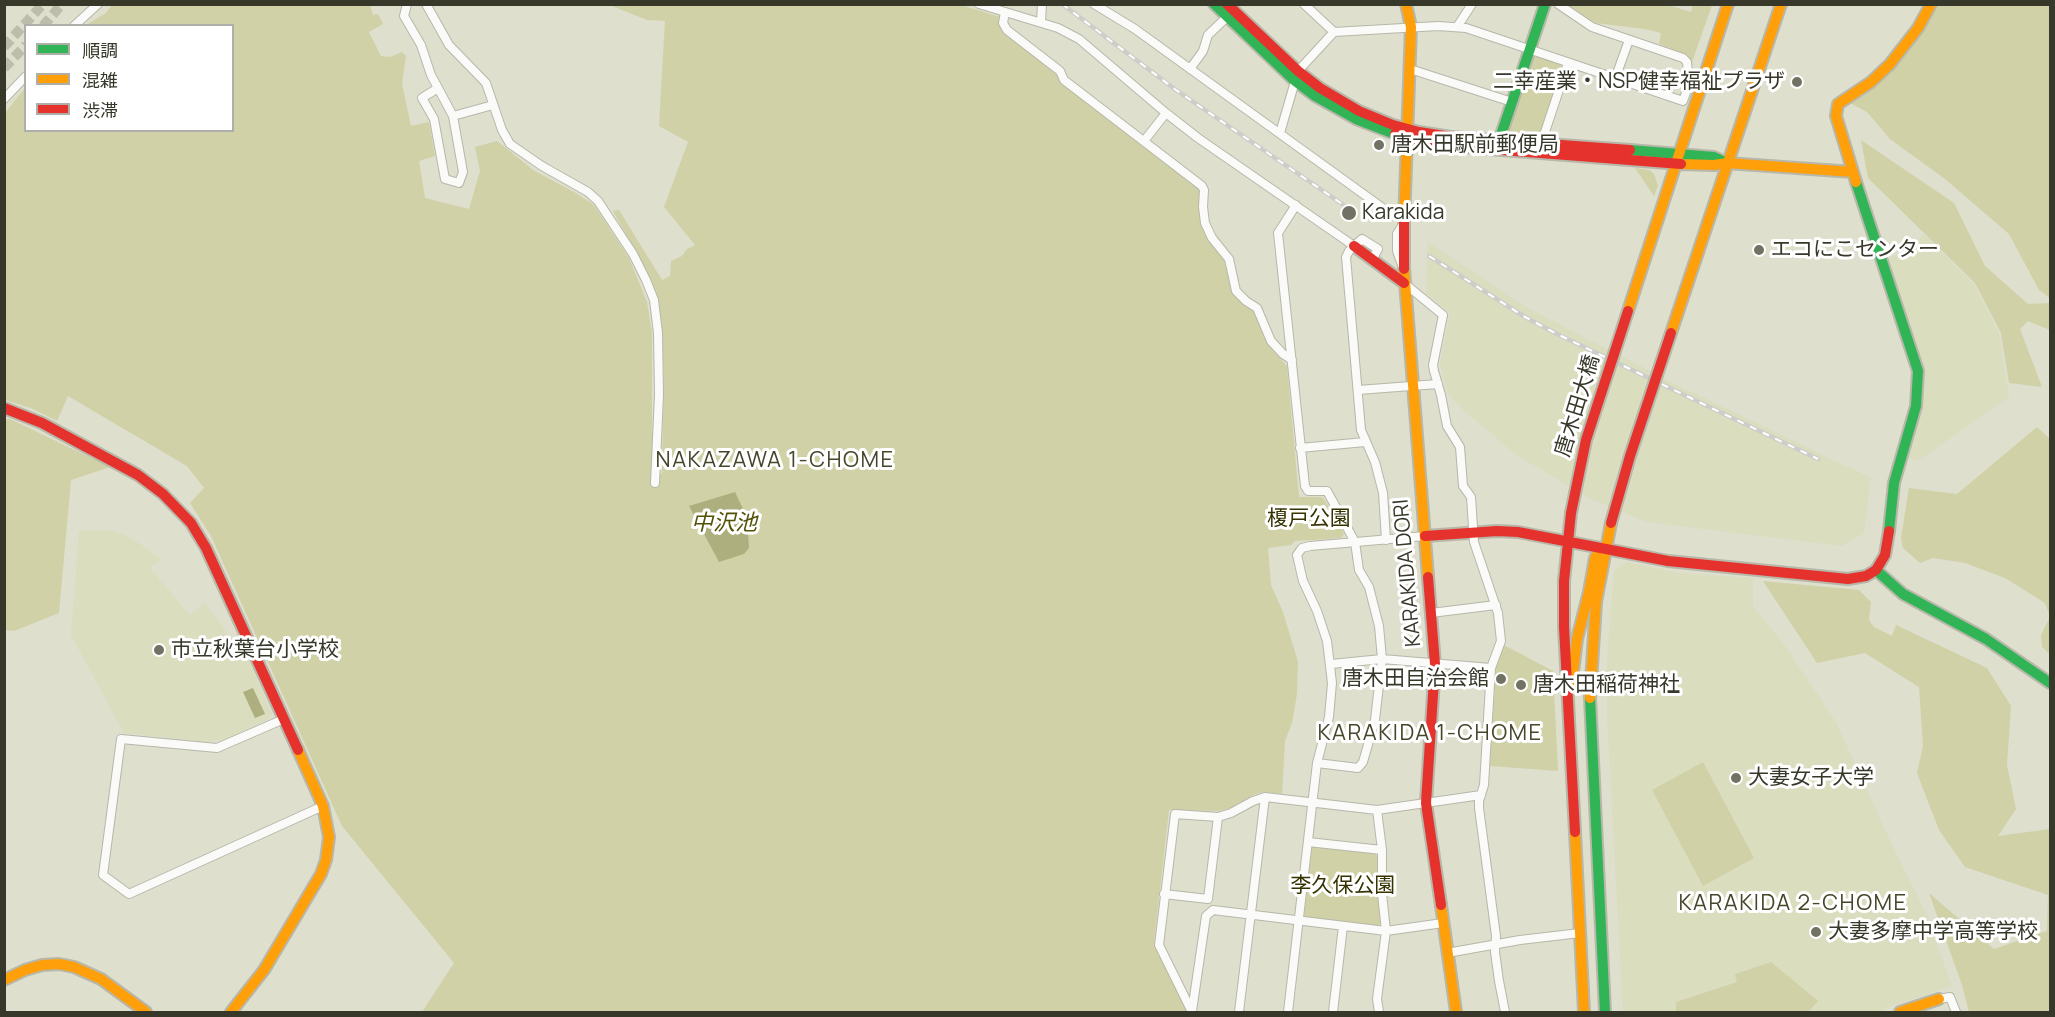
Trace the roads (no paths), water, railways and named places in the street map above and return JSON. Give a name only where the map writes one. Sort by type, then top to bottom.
[{"type":"street","points":[[76,24],[98,4]]},
{"type":"street","points":[[407,4],[404,16],[421,45],[431,75],[438,88],[453,116],[463,172],[459,183],[445,179],[434,119],[422,98],[438,88]]},
{"type":"street","points":[[426,4],[449,45],[486,83],[502,130],[510,144],[542,166],[588,192],[598,201],[627,245],[646,280],[654,300],[658,333],[655,483]]},
{"type":"street","points":[[979,4],[1070,33],[1166,113],[1232,163],[1296,205],[1372,260],[1404,277],[1443,315],[1433,365],[1447,426],[1460,447],[1463,486],[1471,497],[1474,542],[1496,605],[1501,641],[1491,668],[1484,785],[1479,808],[1505,1012]]},
{"type":"street","points":[[1041,22],[1042,4]]},
{"type":"street","points":[[1094,4],[1127,24],[1391,214],[1404,220]]},
{"type":"street","points":[[1214,4],[1296,75]]},
{"type":"street","points":[[1227,4],[1315,96],[1373,127],[1451,146],[1853,172]]},
{"type":"street","points":[[1304,4],[1334,32]]},
{"type":"street","name":"KARAKIDA DORI","points":[[1406,4],[1411,27],[1404,277],[1435,664],[1426,803],[1456,1012]]},
{"type":"street","points":[[1457,27],[1472,4]]},
{"type":"street","points":[[1499,141],[1545,4]]},
{"type":"street","points":[[1280,133],[1296,75],[1334,32],[1411,27],[1457,27],[1683,101],[1689,84],[1687,62],[1683,58],[1592,27],[1558,4]]},
{"type":"street","name":"唐木田大橋","points":[[1568,713],[1564,609],[1567,540],[1586,441],[1728,4]]},
{"type":"street","points":[[1605,1012],[1590,711],[1591,655],[1596,602],[1605,548],[1630,456],[1781,4]]},
{"type":"street","points":[[1288,1012],[1317,763],[1332,699],[1331,664],[1327,641],[1317,611],[1303,581],[1297,555],[1302,548],[1473,532],[1518,532],[1668,561],[1848,579],[1866,576],[1875,570],[1885,555],[1893,483],[1916,406],[1919,379],[1916,363],[1836,116],[1838,104],[1871,82],[1907,45],[1931,4]]},
{"type":"street","points":[[1005,12],[1002,23],[1004,27],[1060,71],[1064,80],[1202,186],[1205,224],[1212,238],[1229,260],[1236,291],[1257,308],[1271,342],[1292,360]]},
{"type":"street","points":[[1190,69],[1203,51],[1208,35],[1227,17]]},
{"type":"street","points":[[1615,79],[1629,40]]},
{"type":"street","points":[[1541,144],[1568,63]]},
{"type":"street","points":[[1410,69],[1512,102]]},
{"type":"street","points":[[4,99],[24,78]]},
{"type":"street","points":[[453,116],[493,105]]},
{"type":"street","points":[[1144,141],[1166,113]]},
{"type":"street","points":[[1407,134],[1541,144],[1678,159]]},
{"type":"street","points":[[1296,205],[1278,233],[1305,486],[1308,491],[1328,491],[1355,542],[1359,570],[1369,587],[1379,626],[1382,659],[1375,720],[1363,762],[1358,768],[1317,763]]},
{"type":"street","points":[[1354,246],[1347,257],[1361,430],[1375,462],[1383,493],[1386,540]]},
{"type":"street","points":[[1358,390],[1438,384]]},
{"type":"street","points":[[4,408],[52,429],[138,476],[163,494],[183,514],[206,548],[323,806],[329,837],[326,860],[321,874],[264,970],[231,1012]]},
{"type":"street","points":[[1300,448],[1365,442]]},
{"type":"street","points":[[1584,1012],[1568,713],[1579,631],[1595,558],[1605,548]]},
{"type":"street","points":[[1875,570],[1903,594],[1986,639],[2050,683]]},
{"type":"street","points":[[1431,613],[1496,605]]},
{"type":"street","points":[[1331,664],[1382,659],[1491,668]]},
{"type":"street","points":[[284,720],[217,748],[121,739],[103,875],[129,894],[323,806]]},
{"type":"street","points":[[1443,923],[1386,931],[1213,910],[1206,916],[1192,1012],[1160,945],[1164,894],[1175,814],[1218,817],[1265,797],[1377,810],[1481,795]]},
{"type":"street","points":[[1239,1012],[1265,797]]},
{"type":"street","points":[[1377,810],[1382,850],[1382,894],[1386,931],[1377,999],[1379,1012]]},
{"type":"street","points":[[1164,894],[1208,899],[1218,817]]},
{"type":"street","points":[[1308,842],[1382,850]]},
{"type":"street","points":[[1333,1012],[1343,926]]},
{"type":"street","points":[[1447,953],[1530,938],[1580,933]]},
{"type":"street","points":[[4,980],[25,969],[42,965],[74,967],[101,979],[146,1012]]},
{"type":"street","points":[[1900,1012],[1950,997],[1956,1012]]},
{"type":"water","name":"中沢池","points":[[735,492],[747,517],[749,548],[744,554],[719,562],[689,506]]},
{"type":"water","points":[[253,688],[265,714],[255,718],[243,692]]},
{"type":"tunnel","points":[[25,24],[43,4]]},
{"type":"tunnel","points":[[45,24],[62,4]]},
{"type":"tunnel","points":[[4,47],[24,25]]},
{"type":"tunnel","points":[[4,68],[24,47]]},
{"type":"railway","points":[[1062,4],[1176,90],[1345,206]]},
{"type":"railway","points":[[1429,256],[1525,317],[1557,334],[1818,459]]},
{"type":"place","name":"二幸産業・NSP健幸福祉プラザ","points":[[1797,82]]},
{"type":"place","name":"唐木田駅前郵便局","points":[[1379,145]]},
{"type":"place","name":"Karakida","points":[[1349,213]]},
{"type":"place","name":"エコにこセンター","points":[[1759,250]]},
{"type":"place","name":"市立秋葉台小学校","points":[[159,650]]},
{"type":"place","name":"唐木田自治会館","points":[[1501,679]]},
{"type":"place","name":"唐木田稲荷神社","points":[[1521,685]]},
{"type":"place","name":"大妻女子大学","points":[[1736,778]]},
{"type":"place","name":"大妻多摩中学高等学校","points":[[1816,932]]},
{"type":"district","name":"NAKAZAWA 1-CHOME","points":[[775,461]]},
{"type":"district","name":"KARAKIDA 1-CHOME","points":[[1430,734]]},
{"type":"district","name":"KARAKIDA 2-CHOME","points":[[1793,904]]},
{"type":"park label","name":"榎戸公園","points":[[1309,519]]},
{"type":"park label","name":"李久保公園","points":[[1343,886]]}]
